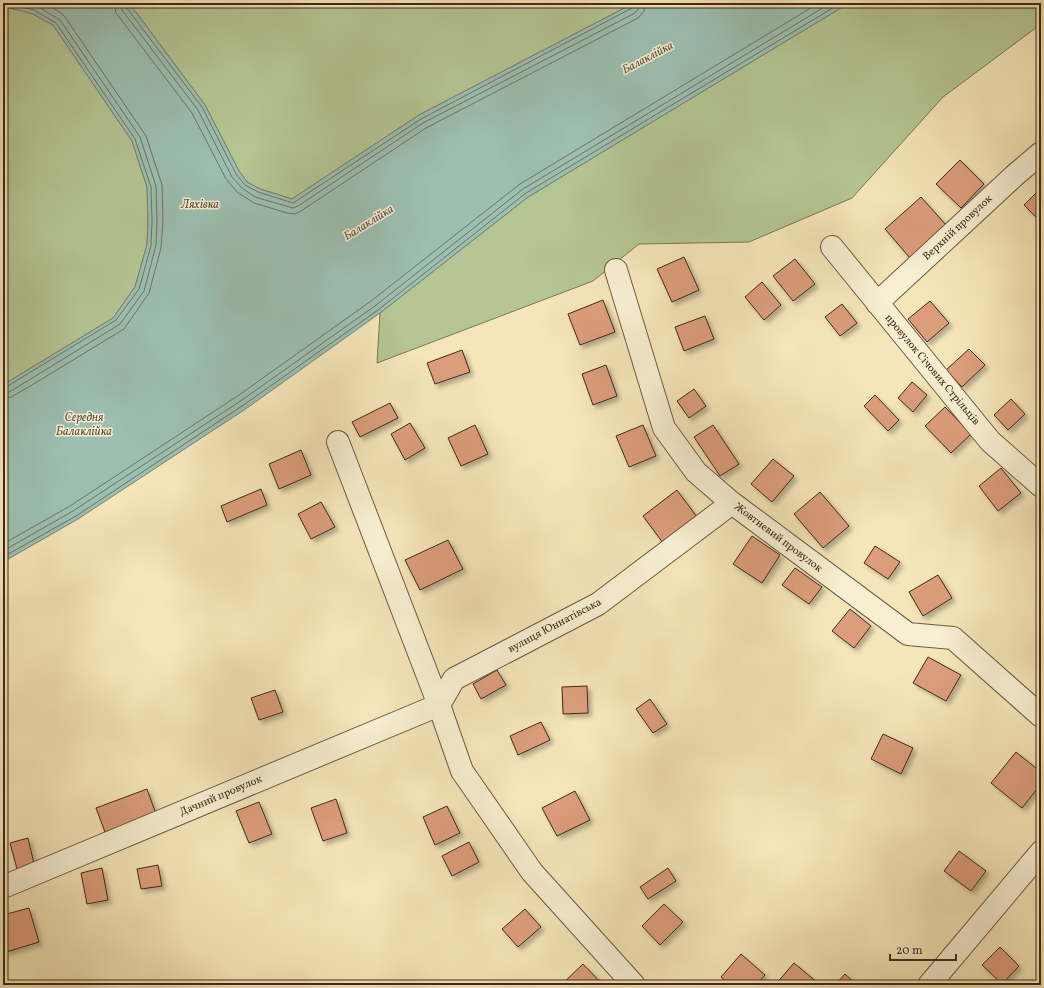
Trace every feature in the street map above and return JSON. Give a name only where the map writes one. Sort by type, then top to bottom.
[{"type":"street","name":"Верхній провулок","points":[[877,303],[1014,176],[1041,153]]},
{"type":"street","name":"провулок Січових Стрільців","points":[[832,247],[990,441],[1041,486]]},
{"type":"street","name":"Жовтневий провулок","points":[[616,270],[664,428],[696,472],[732,503],[908,634],[953,638],[1041,716]]},
{"type":"street","points":[[338,442],[439,705],[462,771],[532,872],[634,985]]},
{"type":"street","name":"вулиця Юннатівська","points":[[439,705],[454,679],[598,604],[732,503]]},
{"type":"street","name":"Дачний провулок","points":[[3,887],[439,705]]},
{"type":"street","points":[[929,985],[1041,852]]},
{"type":"green space","points":[[128,3],[634,3],[419,115],[292,199],[260,189],[247,182],[239,171],[205,105]]},
{"type":"green space","points":[[849,3],[1041,3],[1041,24],[943,97],[852,198],[749,242],[639,244],[593,281],[377,363],[380,313],[528,197]]},
{"type":"green space","points":[[3,6],[33,14],[53,25],[132,141],[147,187],[148,221],[147,245],[135,287],[113,318],[3,385]]},
{"type":"water","name":"Середня Балаклійка","points":[[3,3],[128,3],[205,105],[239,171],[247,182],[260,189],[292,199],[419,115],[634,3],[849,3],[528,197],[380,313],[247,408],[78,519],[3,562],[3,385],[113,318],[135,287],[147,245],[148,221],[147,187],[132,141],[53,25],[33,14],[3,6]]},
{"type":"building","points":[[960,160],[984,184],[961,208],[936,184]]},
{"type":"building","points":[[1041,188],[1041,222],[1024,205]]},
{"type":"building","points":[[921,197],[946,225],[910,258],[885,229]]},
{"type":"building","points":[[684,257],[699,290],[672,302],[657,269]]},
{"type":"building","points":[[795,259],[815,284],[793,301],[773,276]]},
{"type":"building","points":[[762,282],[781,305],[764,320],[745,297]]},
{"type":"building","points":[[603,300],[615,332],[580,345],[568,314]]},
{"type":"building","points":[[930,301],[949,323],[927,342],[908,319]]},
{"type":"building","points":[[842,304],[857,323],[840,336],[825,317]]},
{"type":"building","points":[[705,316],[714,339],[684,351],[675,327]]},
{"type":"building","points":[[969,349],[985,365],[962,387],[946,370]]},
{"type":"building","points":[[462,350],[470,372],[435,384],[427,363]]},
{"type":"building","points":[[606,365],[617,396],[593,405],[582,374]]},
{"type":"building","points":[[912,382],[927,395],[913,412],[898,398]]},
{"type":"building","points":[[694,389],[706,406],[689,418],[677,401]]},
{"type":"building","points":[[875,395],[899,420],[888,431],[864,406]]},
{"type":"building","points":[[1011,399],[1025,414],[1008,430],[994,415]]},
{"type":"building","points":[[390,403],[398,418],[360,437],[352,422]]},
{"type":"building","points":[[945,407],[971,434],[951,453],[925,426]]},
{"type":"building","points":[[410,423],[425,448],[405,460],[391,434]]},
{"type":"building","points":[[475,425],[488,454],[461,466],[448,438]]},
{"type":"building","points":[[643,425],[656,456],[629,467],[616,436]]},
{"type":"building","points":[[713,425],[739,464],[720,476],[694,437]]},
{"type":"building","points":[[301,450],[311,475],[279,489],[269,464]]},
{"type":"building","points":[[773,459],[794,476],[772,502],[751,484]]},
{"type":"building","points":[[1001,468],[1021,493],[998,511],[979,486]]},
{"type":"building","points":[[261,489],[267,505],[227,522],[221,506]]},
{"type":"building","points":[[677,490],[697,517],[663,543],[643,516]]},
{"type":"building","points":[[820,492],[849,526],[823,548],[794,514]]},
{"type":"building","points":[[321,502],[335,527],[311,539],[298,514]]},
{"type":"building","points":[[752,536],[780,555],[762,583],[733,564]]},
{"type":"building","points":[[448,540],[463,569],[420,590],[405,560]]},
{"type":"building","points":[[875,546],[900,562],[888,579],[864,563]]},
{"type":"building","points":[[795,568],[822,587],[809,604],[782,585]]},
{"type":"building","points":[[938,575],[952,598],[923,616],[909,592]]},
{"type":"building","points":[[850,609],[871,626],[854,648],[832,631]]},
{"type":"building","points":[[928,657],[961,675],[946,701],[913,683]]},
{"type":"building","points":[[497,670],[506,685],[481,699],[473,684]]},
{"type":"building","points":[[587,686],[588,713],[563,714],[562,687]]},
{"type":"building","points":[[275,690],[283,712],[259,720],[251,698]]},
{"type":"building","points":[[650,699],[667,724],[653,733],[636,709]]},
{"type":"building","points":[[541,722],[550,740],[518,755],[510,736]]},
{"type":"building","points":[[883,734],[913,748],[901,774],[871,759]]},
{"type":"building","points":[[1016,752],[1041,772],[1041,784],[1022,808],[991,783]]},
{"type":"building","points":[[147,789],[156,814],[105,832],[96,808]]},
{"type":"building","points":[[575,791],[590,820],[557,836],[542,808]]},
{"type":"building","points":[[336,799],[347,833],[323,841],[311,808]]},
{"type":"building","points":[[259,802],[272,834],[249,843],[236,811]]},
{"type":"building","points":[[447,806],[460,833],[435,845],[423,817]]},
{"type":"building","points":[[28,838],[34,864],[17,869],[10,843]]},
{"type":"building","points":[[469,842],[479,862],[452,876],[442,856]]},
{"type":"building","points":[[959,851],[986,871],[971,891],[944,871]]},
{"type":"building","points":[[158,865],[162,886],[141,889],[137,869]]},
{"type":"building","points":[[102,868],[108,900],[87,904],[81,873]]},
{"type":"building","points":[[668,868],[676,881],[648,899],[640,887]]},
{"type":"building","points":[[664,904],[683,922],[660,945],[642,926]]},
{"type":"building","points":[[29,908],[39,942],[3,953],[3,915]]},
{"type":"building","points":[[525,909],[541,927],[518,947],[502,929]]},
{"type":"building","points":[[1000,947],[1019,966],[1002,984],[982,965]]},
{"type":"building","points":[[741,954],[765,975],[756,985],[730,985],[721,977]]},
{"type":"building","points":[[794,963],[818,983],[817,985],[775,985]]},
{"type":"building","points":[[583,964],[603,985],[561,985]]},
{"type":"building","points":[[845,974],[857,985],[835,985]]},
{"type":"building","points":[[1041,977],[1041,985],[1035,985]]},
{"type":"water label","name":"Балаклійка","points":[[648,58]]},
{"type":"water label","name":"Ляхівка","points":[[200,205]]},
{"type":"water label","name":"Балаклійка","points":[[369,223]]}]
